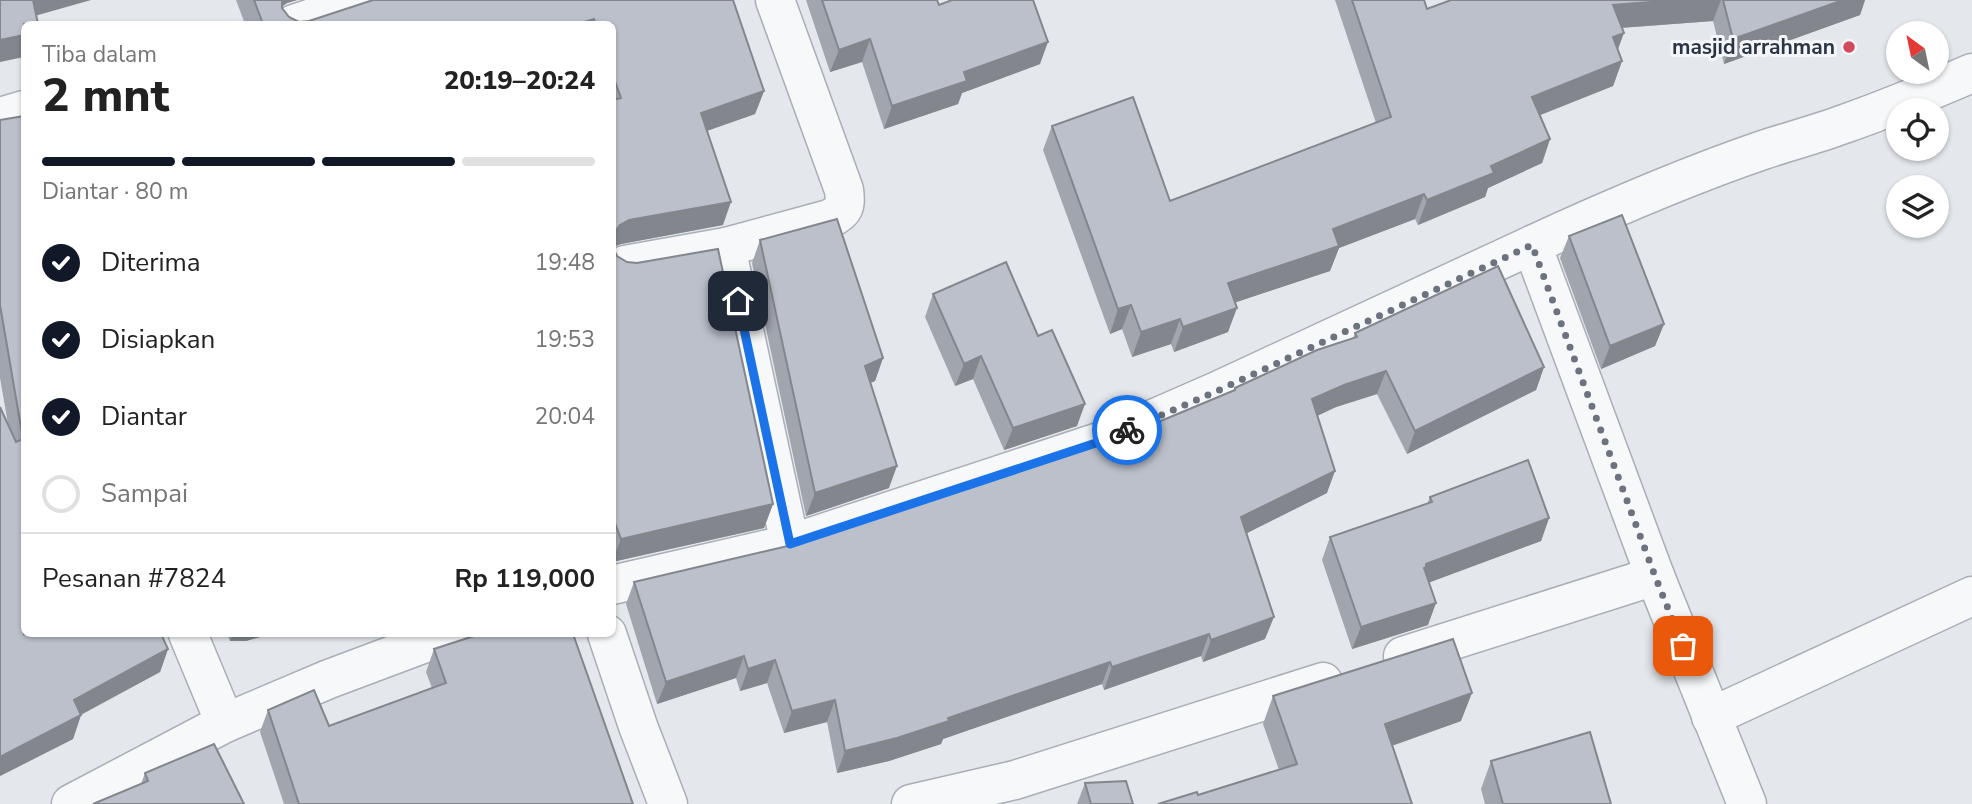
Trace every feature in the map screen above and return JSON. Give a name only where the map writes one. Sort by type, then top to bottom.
[{"type":"street","points":[[303,21],[366,0]]},
{"type":"street","points":[[625,265],[726,247],[841,214],[845,204],[844,190],[775,0]]},
{"type":"street","points":[[616,583],[790,544],[1105,440],[1607,211],[1762,150],[1842,125],[1972,73]]},
{"type":"street","points":[[0,117],[21,111]]},
{"type":"street","points":[[1532,245],[1655,576],[1747,804]]},
{"type":"street","points":[[726,247],[790,544]]},
{"type":"street","points":[[911,804],[1018,792],[1368,667],[1655,576]]},
{"type":"street","points":[[1711,717],[1972,596]]},
{"type":"street","points":[[189,637],[225,723]]},
{"type":"street","points":[[72,804],[225,723],[329,679],[441,637]]},
{"type":"street","points":[[608,637],[667,804]]},
{"type":"building","points":[[0,0],[33,0],[37,21],[21,21],[21,36],[0,40]]},
{"type":"building","points":[[254,0],[282,0],[282,8],[289,17],[297,21],[262,21]]},
{"type":"building","points":[[373,0],[733,0],[764,91],[701,113],[731,202],[629,220],[616,230],[616,99],[621,98],[616,84],[616,21],[309,21]]},
{"type":"building","points":[[822,0],[937,0],[939,5],[952,0],[1033,0],[1048,42],[964,72],[967,81],[892,106],[870,39],[839,50]]},
{"type":"building","points":[[1352,0],[1424,0],[1427,9],[1451,0],[1677,0],[1613,5],[1624,33],[1613,37],[1622,61],[1532,97],[1550,139],[1491,166],[1494,173],[1427,200],[1424,194],[1333,229],[1339,246],[1228,283],[1237,308],[1183,327],[1180,319],[1141,332],[1131,305],[1118,309],[1052,126],[1133,97],[1170,201],[1391,117]]},
{"type":"building","points":[[1723,0],[1843,0],[1733,39]]},
{"type":"building","points":[[21,116],[21,427],[0,305],[0,120]]},
{"type":"building","points":[[1622,215],[1664,324],[1610,346],[1569,236]]},
{"type":"building","points":[[837,219],[883,358],[865,366],[897,466],[815,493],[760,240]]},
{"type":"building","points":[[718,249],[773,504],[621,539],[616,526],[616,254],[627,262],[637,263]]},
{"type":"building","points":[[1006,262],[1038,336],[1052,330],[1085,404],[1013,428],[981,356],[964,364],[933,294]]},
{"type":"building","points":[[1498,266],[1544,367],[1415,431],[1386,371],[1312,399],[1335,471],[1241,517],[1274,617],[1211,640],[1209,634],[1112,667],[1110,662],[948,718],[949,721],[845,751],[835,700],[792,711],[775,660],[748,669],[744,656],[666,682],[634,582],[805,542],[1120,438],[1235,390],[1317,350],[1357,337],[1355,333]]},
{"type":"building","points":[[0,407],[16,442],[21,440],[21,637],[162,637],[168,649],[74,700],[81,715],[0,757]]},
{"type":"building","points":[[1528,460],[1549,518],[1426,564],[1424,568],[1436,603],[1361,627],[1330,537],[1432,502],[1430,497]]},
{"type":"building","points":[[471,637],[574,637],[633,804],[299,804],[268,710],[314,690],[329,726],[446,683],[434,649]]},
{"type":"building","points":[[1453,639],[1472,693],[1385,724],[1412,804],[1158,804],[1197,792],[1198,795],[1297,764],[1273,696]]},
{"type":"building","points":[[1590,732],[1611,804],[1503,804],[1491,761]]},
{"type":"building","points":[[214,744],[244,804],[93,804],[148,781],[145,773]]},
{"type":"building","points":[[1126,781],[1133,804],[1091,804],[1085,783]]},
{"type":"way so far","points":[[1127,430],[1532,245],[1683,646]]},
{"type":"place","name":"masjid arrahman","points":[[1849,47]]},
{"type":"route","points":[[738,301],[790,544],[1105,440],[1127,430]]}]
